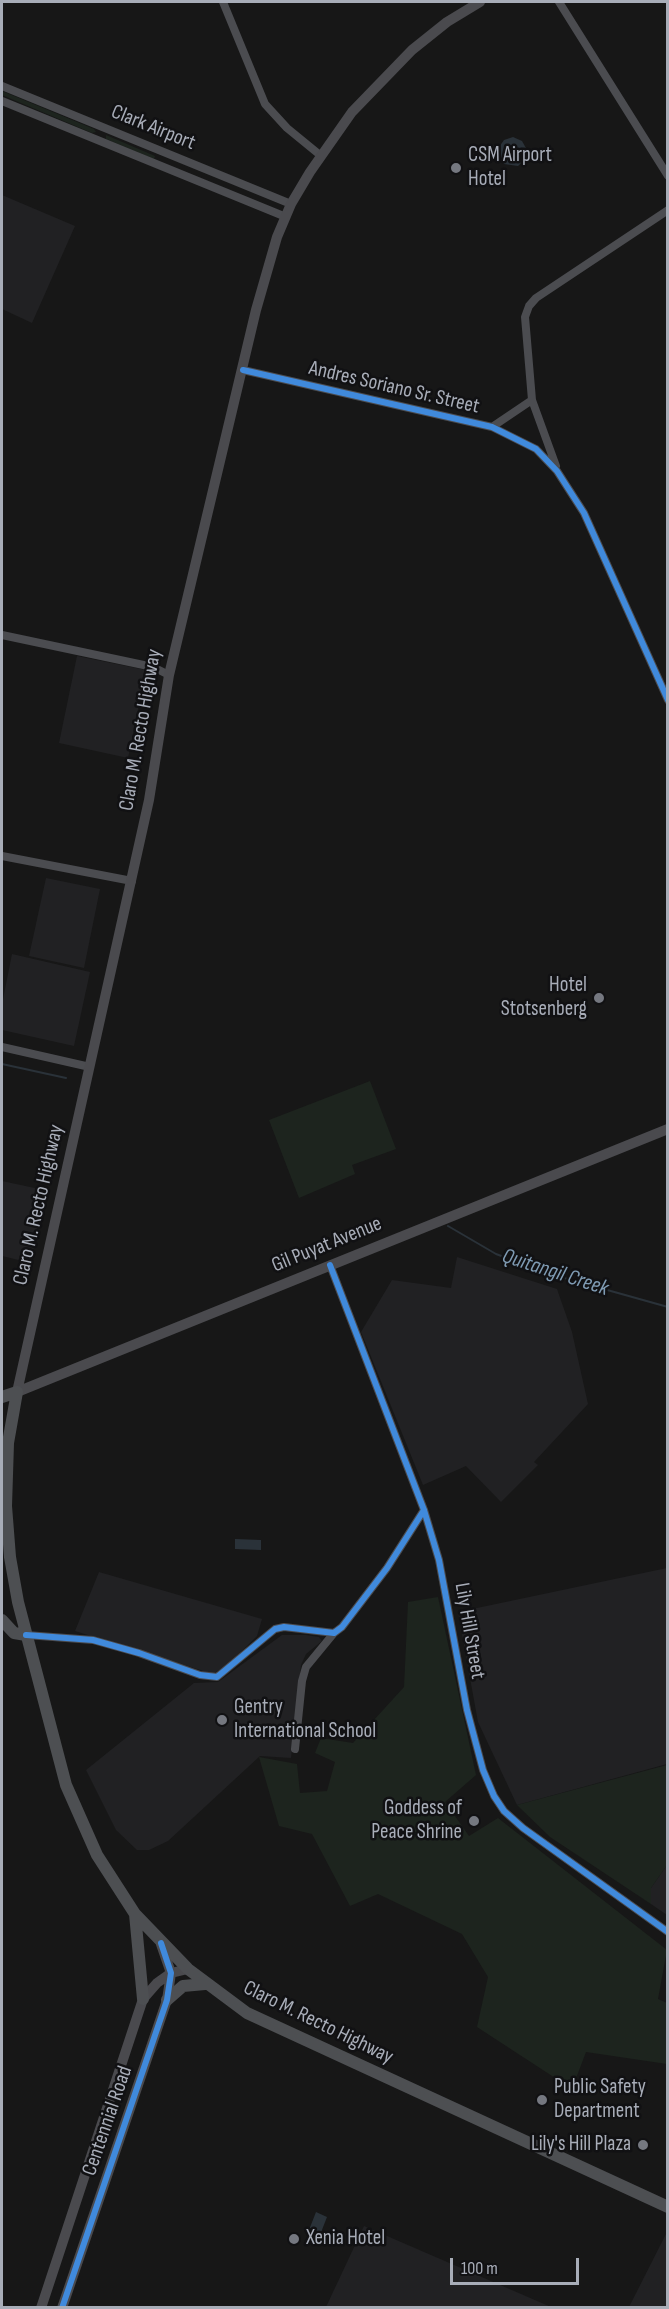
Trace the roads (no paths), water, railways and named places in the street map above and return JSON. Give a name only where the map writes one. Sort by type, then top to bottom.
[{"type":"main road","name":"Claro M. Recto Highway","points":[[480,2],[447,22],[412,51],[352,112],[320,155],[291,204],[263,285],[169,675],[149,800],[132,881],[17,1392],[8,1443],[6,1506],[12,1571],[26,1635],[66,1785],[97,1855],[135,1914],[161,1943],[205,1984],[236,2007],[264,2022],[668,2207]]},
{"type":"main road","name":"Gil Puyat Avenue","points":[[2,1397],[668,1129]]},
{"type":"main road","points":[[2,1620],[14,1633],[26,1635]]},
{"type":"main road","points":[[135,1914],[143,1999]]},
{"type":"main road","name":"Centennial Road","points":[[62,2307],[167,2000],[171,1973],[161,1943]]},
{"type":"main road","name":"Centennial Road","points":[[41,2307],[143,1999],[157,1983],[171,1973],[188,1969]]},
{"type":"main road","points":[[167,2000],[183,1986],[205,1984]]},
{"type":"street","points":[[223,2],[265,104],[287,128],[320,155]]},
{"type":"street","points":[[559,2],[668,176]]},
{"type":"street","name":"Clark Airport","points":[[2,86],[291,204]]},
{"type":"street","name":"Clark Airport","points":[[2,101],[286,217]]},
{"type":"street","points":[[99,139],[104,127]]},
{"type":"street","points":[[557,471],[532,400],[525,317],[529,306],[536,298],[668,210]]},
{"type":"street","name":"Andres Soriano Sr. Street","points":[[243,370],[492,427],[536,449],[557,471],[584,513],[668,700]]},
{"type":"street","points":[[492,427],[532,400]]},
{"type":"street","points":[[2,635],[153,667],[169,675]]},
{"type":"street","points":[[2,856],[132,881]]},
{"type":"street","points":[[2,1047],[90,1067]]},
{"type":"street","name":"Lily Hill Street","points":[[330,1265],[424,1510],[439,1560],[467,1710],[483,1770],[494,1796],[504,1811],[523,1828],[668,1932]]},
{"type":"street","points":[[295,1749],[302,1681],[306,1667],[334,1633],[342,1627],[387,1568],[424,1510]]},
{"type":"street","points":[[26,1635],[103,1642],[208,1678],[217,1677],[227,1670],[275,1629],[284,1627],[334,1633]]},
{"type":"waterway","name":"Quitangil Creek","points":[[2,1064],[66,1078]]},
{"type":"waterway","name":"Quitangil Creek","points":[[448,1226],[496,1254],[550,1274],[668,1307]]},
{"type":"place","name":"CSM Airport Hotel","points":[[456,168]]},
{"type":"place","name":"Hotel Stotsenberg","points":[[599,998]]},
{"type":"place","name":"Gentry International School","points":[[222,1720]]},
{"type":"place","name":"Goddess of Peace Shrine","points":[[474,1821]]},
{"type":"place","name":"Public Safety Department","points":[[542,2100]]},
{"type":"place","name":"Lily's Hill Plaza","points":[[643,2145]]},
{"type":"place","name":"Xenia Hotel","points":[[294,2239]]}]
